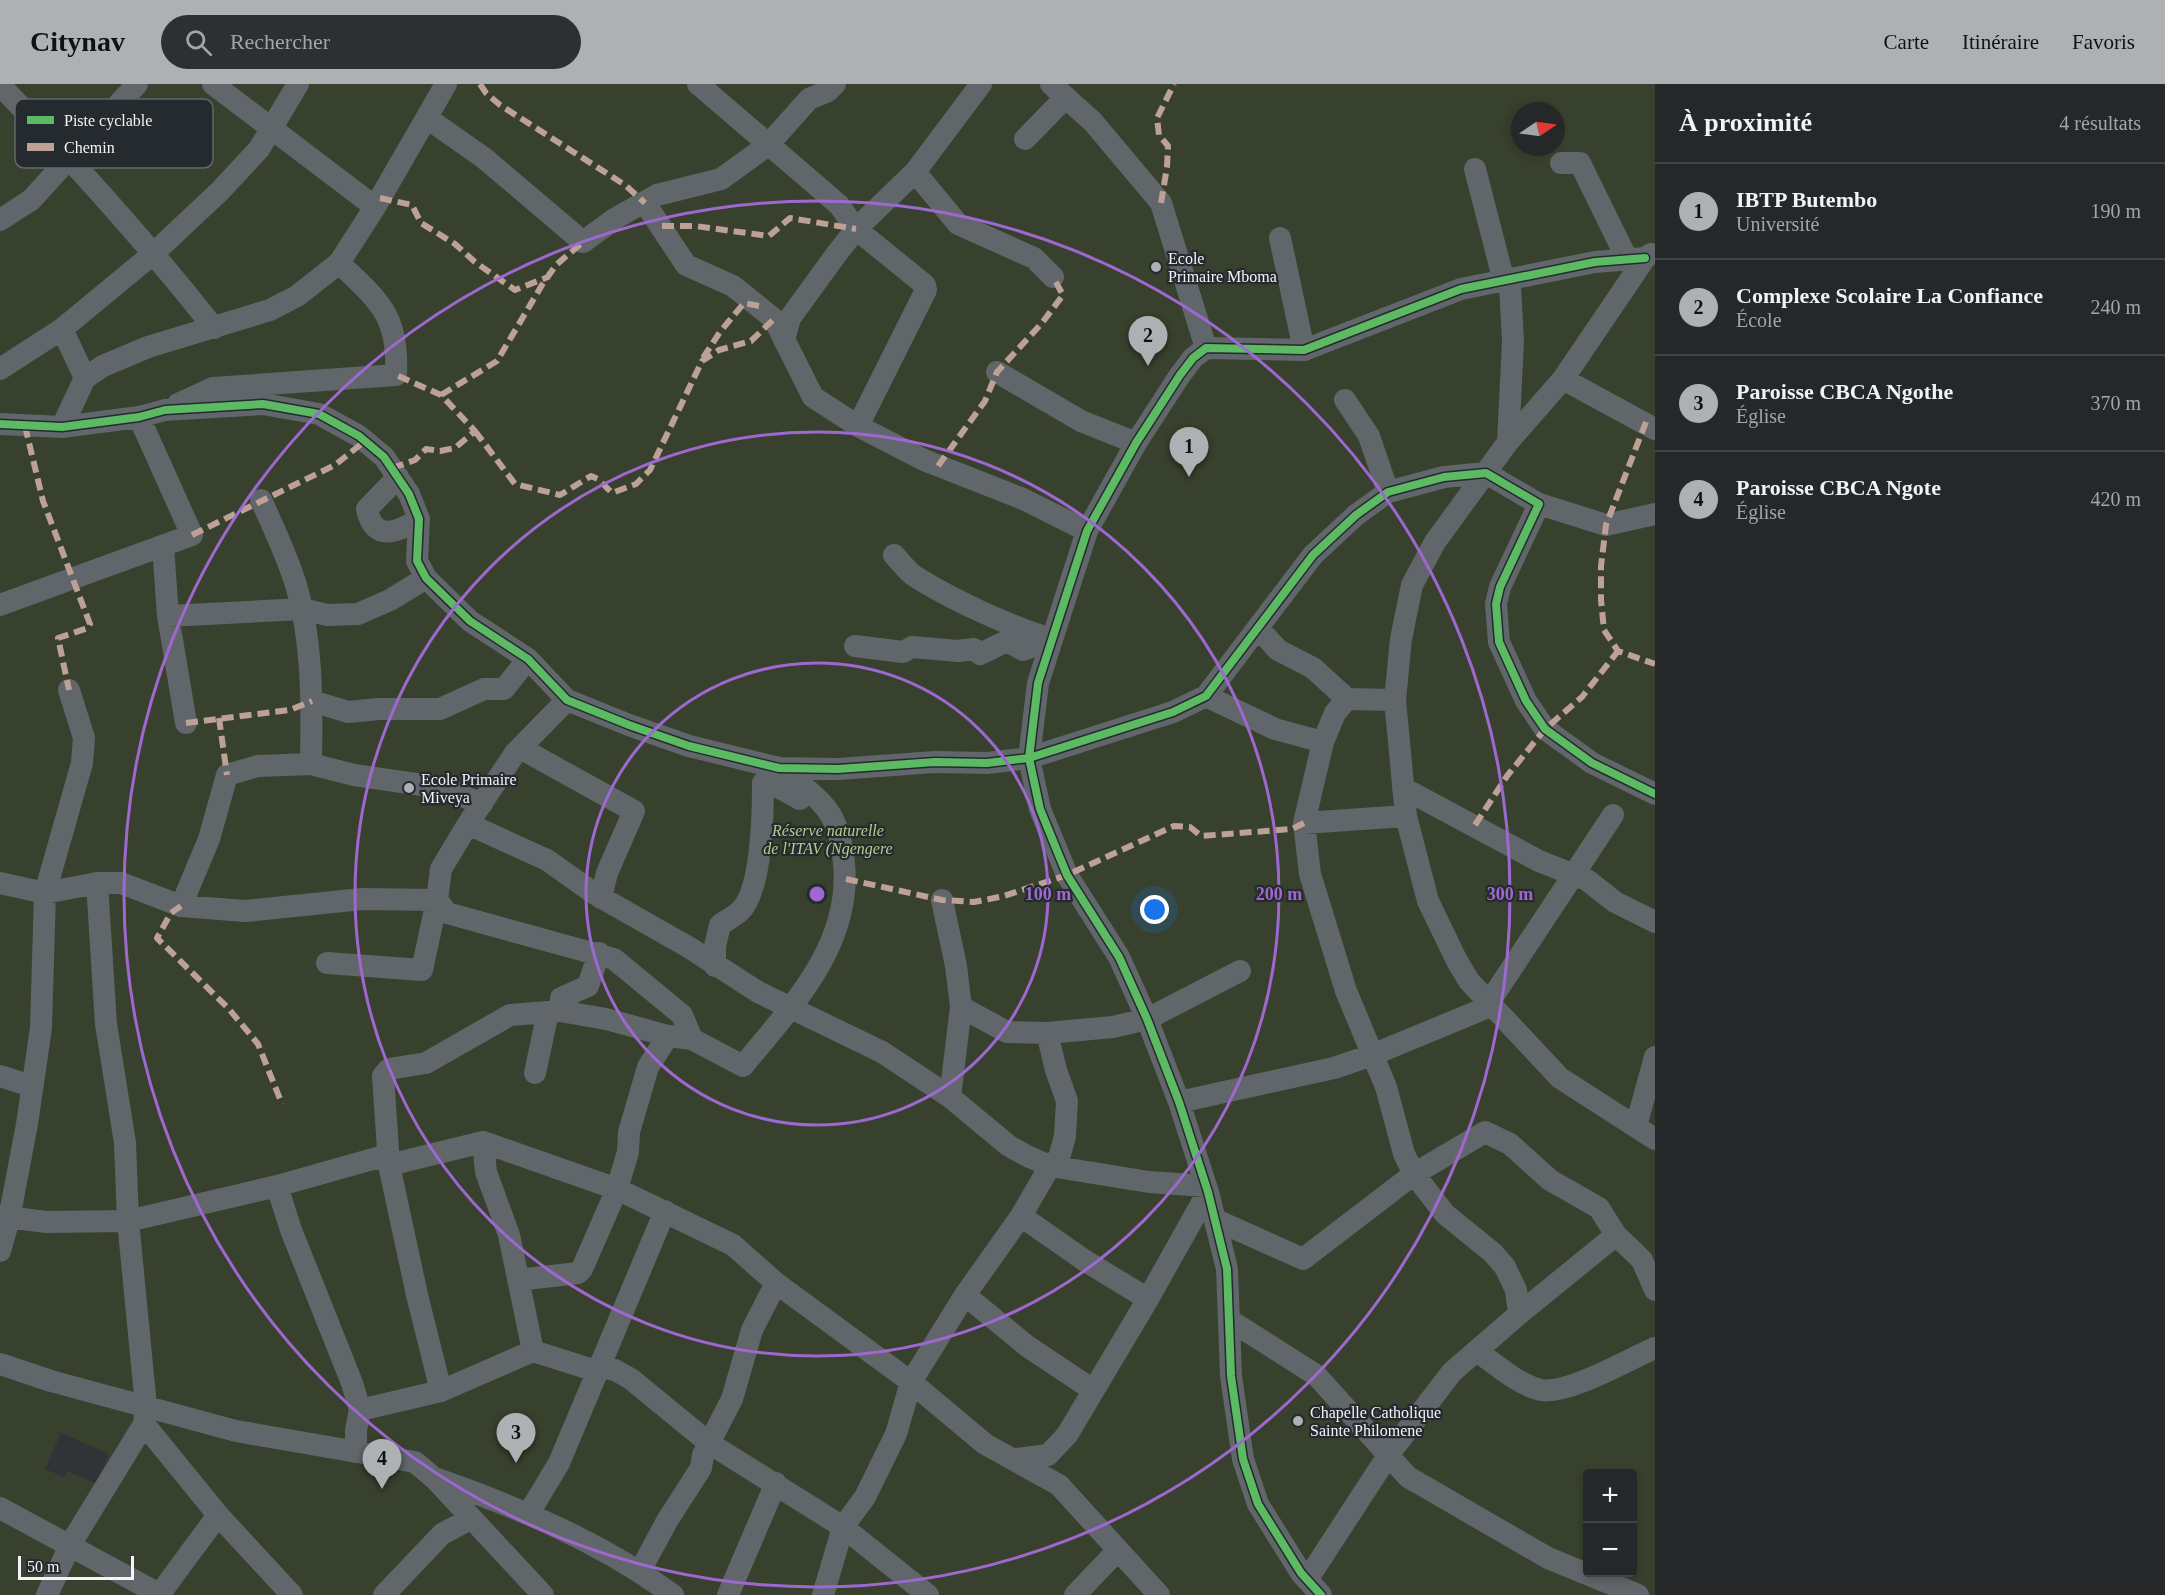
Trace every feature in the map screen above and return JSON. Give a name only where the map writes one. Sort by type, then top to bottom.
[{"type":"street","points":[[124,99],[137,84]]},
{"type":"street","points":[[213,84],[375,207]]},
{"type":"street","points":[[0,369],[62,329],[154,253],[259,149],[298,84]]},
{"type":"street","points":[[62,427],[85,378],[103,366],[148,346],[270,310],[297,296],[339,263],[375,207],[446,84]]},
{"type":"street","points":[[698,84],[838,206],[856,229],[925,285],[926,290],[858,426]]},
{"type":"street","points":[[427,118],[484,159],[583,242],[616,218],[657,195],[722,179],[768,145],[809,99],[828,91],[835,84]]},
{"type":"street","points":[[784,339],[790,318],[856,229],[915,172],[981,84]]},
{"type":"street","points":[[0,85],[15,100]]},
{"type":"street","points":[[1025,139],[1059,91],[1093,122],[1161,203],[1206,348]]},
{"type":"street","points":[[1561,164],[1576,161],[1580,163],[1646,260]]},
{"type":"street","points":[[0,220],[31,200],[61,168]]},
{"type":"street","points":[[80,168],[154,253],[214,328]]},
{"type":"street","points":[[1475,170],[1501,270],[1510,286],[1513,341],[1508,442]]},
{"type":"street","points":[[915,172],[958,224],[1034,258],[1053,276]]},
{"type":"street","points":[[645,203],[686,265],[733,286],[774,319],[813,397],[858,426],[924,460],[1023,499],[1087,531]]},
{"type":"street","points":[[1280,238],[1304,350]]},
{"type":"street","points":[[1616,1235],[1452,1372],[1389,1454],[1314,1587],[1258,1504],[1243,1459],[1231,1376],[1231,1321],[1227,1269],[1216,1220],[1179,1102],[1147,1019],[1119,957],[1067,875],[1040,809],[1029,758],[1038,683],[1087,531],[1136,443],[1193,358],[1206,348],[1304,350],[1422,302],[1461,289],[1595,262],[1646,260]]},
{"type":"street","points":[[1646,260],[1563,379],[1508,442],[1435,542],[1412,585],[1401,639],[1395,700],[1406,816],[1428,901],[1443,936],[1469,981],[1560,1078],[1655,1139]]},
{"type":"street","points":[[0,424],[62,427],[139,417],[165,410],[213,388],[396,375],[397,347],[393,328],[378,300],[339,263]]},
{"type":"street","points":[[62,329],[85,378]]},
{"type":"street","points":[[997,372],[1082,421],[1136,443]]},
{"type":"street","points":[[1563,379],[1652,420]]},
{"type":"street","points":[[1345,400],[1369,436],[1388,492]]},
{"type":"street","points":[[165,410],[263,404],[319,414],[365,441],[384,457],[398,477],[409,494],[419,519],[417,561],[426,578],[470,621],[528,659],[567,700],[628,725],[689,746],[780,768],[838,769],[935,762],[987,763],[1029,758],[1173,712],[1206,696],[1259,629],[1312,555],[1356,515],[1388,492],[1444,477],[1486,473],[1511,485],[1539,504],[1606,525],[1655,514]]},
{"type":"street","points":[[0,605],[192,535],[139,417]]},
{"type":"street","points":[[398,477],[367,509],[369,517],[374,527],[382,532],[397,530],[419,519]]},
{"type":"street","points":[[261,500],[286,555],[302,609],[312,701],[311,764]]},
{"type":"street","points":[[1539,504],[1500,587],[1496,604],[1498,642],[1526,701],[1545,729],[1592,763],[1655,794]]},
{"type":"street","points":[[163,546],[168,616],[186,723]]},
{"type":"street","points":[[894,555],[912,574],[1030,633],[1051,639]]},
{"type":"street","points":[[168,616],[302,609],[327,615],[358,614],[390,600],[426,578]]},
{"type":"street","points":[[1259,629],[1278,650],[1313,668],[1347,699],[1395,700]]},
{"type":"street","points":[[855,646],[903,652],[912,647],[958,651],[974,649],[980,654],[1006,641],[1023,650],[1051,639]]},
{"type":"street","points":[[312,701],[348,712],[379,709],[440,709],[484,689],[504,689],[528,659]]},
{"type":"street","points":[[0,1251],[5,1217],[27,1124],[41,1028],[45,893],[82,763],[84,738],[69,690]]},
{"type":"street","points":[[1206,696],[1275,729],[1323,742]]},
{"type":"street","points":[[1347,699],[1335,713],[1323,742],[1304,823],[1310,874],[1358,1025],[1386,1087],[1397,1136],[1414,1174],[1445,1214],[1493,1253],[1505,1267],[1516,1290],[1519,1314]]},
{"type":"street","points":[[327,963],[422,970],[437,900],[441,869],[468,824],[520,748],[567,700]]},
{"type":"street","points":[[520,748],[634,811],[607,873],[602,898]]},
{"type":"street","points":[[181,906],[209,840],[227,775],[258,766],[311,764],[354,775],[443,788],[482,804]]},
{"type":"street","points":[[441,1391],[417,1295],[389,1164],[383,1076],[389,1069],[426,1063],[510,1015],[554,1011],[606,1019],[668,1036],[692,1039],[743,1066],[792,1009],[819,969],[834,934],[846,879],[843,850],[828,811],[780,768]]},
{"type":"street","points":[[715,966],[715,946],[720,925],[741,911],[753,891],[758,867],[763,783],[771,783],[806,802],[814,797]]},
{"type":"street","points":[[1403,788],[1539,861],[1587,880],[1615,902],[1655,922]]},
{"type":"street","points":[[1179,1102],[1313,1074],[1372,1055],[1491,1003],[1613,815]]},
{"type":"street","points":[[1304,823],[1406,816]]},
{"type":"street","points":[[468,824],[547,860],[602,898],[758,992],[882,1052],[951,1097],[1009,1146],[1050,1166],[1207,1189]]},
{"type":"street","points":[[0,883],[45,893],[97,883],[121,883],[181,906],[245,911],[362,898],[437,900]]},
{"type":"street","points":[[97,883],[106,1024],[125,1143],[128,1221],[145,1415],[218,1515],[292,1595]]},
{"type":"street","points":[[437,900],[447,913],[599,953],[630,970],[682,1015],[692,1039]]},
{"type":"street","points":[[942,900],[956,966],[961,1007],[951,1097]]},
{"type":"street","points":[[535,1072],[554,1011],[561,998],[588,986],[599,953]]},
{"type":"street","points":[[961,1007],[1007,1032],[1047,1033],[1113,1027],[1147,1019],[1240,971]]},
{"type":"street","points":[[823,1595],[843,1527],[865,1497],[896,1434],[911,1382],[965,1295],[1021,1216],[1050,1166],[1059,1158],[1065,1136],[1067,1101],[1056,1070],[1047,1033]]},
{"type":"street","points":[[518,1280],[578,1273],[617,1189],[628,1152],[629,1132],[648,1067],[668,1036]]},
{"type":"street","points":[[1636,1126],[1655,1057]]},
{"type":"street","points":[[0,1076],[31,1086]]},
{"type":"street","points":[[1216,1220],[1303,1259],[1414,1174],[1485,1132],[1510,1144],[1550,1180],[1599,1208],[1616,1235],[1642,1260],[1655,1290]]},
{"type":"street","points":[[389,1164],[483,1142],[617,1189],[733,1245],[776,1283],[911,1382],[986,1444],[1059,1485],[1159,1595]]},
{"type":"street","points":[[483,1142],[486,1172],[509,1235],[532,1351]]},
{"type":"street","points":[[5,1217],[128,1221],[277,1186],[380,1157],[389,1164]]},
{"type":"street","points":[[277,1186],[291,1230],[360,1410],[356,1430],[356,1452]]},
{"type":"street","points":[[1016,1459],[1048,1455],[1067,1435],[1148,1299],[1207,1189]]},
{"type":"street","points":[[529,1513],[559,1463],[665,1211]]},
{"type":"street","points":[[1021,1216],[1083,1260],[1148,1299]]},
{"type":"street","points":[[640,1570],[667,1521],[701,1468],[703,1455],[732,1399],[752,1330],[776,1283]]},
{"type":"street","points":[[965,1295],[1027,1346],[1093,1390]]},
{"type":"street","points":[[1231,1321],[1316,1375],[1408,1477],[1548,1558],[1638,1595]]},
{"type":"street","points":[[1477,1351],[1526,1383],[1542,1390],[1583,1381],[1655,1348]]},
{"type":"street","points":[[360,1410],[441,1391],[532,1351],[593,1370],[599,1367],[615,1370],[631,1379],[709,1443],[843,1527],[928,1595]]},
{"type":"street","points":[[0,1364],[145,1415],[415,1462],[435,1479],[543,1595]]},
{"type":"street","points":[[46,1595],[70,1545],[145,1415]]},
{"type":"street","points":[[435,1479],[529,1513],[640,1570],[673,1595]]},
{"type":"street","points":[[728,1595],[776,1483]]},
{"type":"street","points":[[0,1508],[159,1595],[218,1515]]},
{"type":"street","points":[[384,1595],[442,1534],[470,1519]]},
{"type":"street","points":[[1075,1595],[1117,1551]]},
{"type":"green space","name":"Réserve naturelle de l'ITAV (Ngengere","points":[[0,84],[1655,84],[1655,1595],[0,1595]],"holes":[[[61,1433],[109,1454],[97,1484],[67,1471],[64,1477],[45,1469]]]},
{"type":"marked path","points":[[480,84],[486,93],[500,105],[625,185],[645,203]]},
{"type":"marked path","points":[[1161,203],[1168,146],[1159,135],[1157,118],[1174,84]]},
{"type":"marked path","points":[[380,198],[412,205],[421,223],[455,244],[475,262],[515,290],[548,277]]},
{"type":"marked path","points":[[662,226],[695,226],[769,236],[790,218],[856,229]]},
{"type":"marked path","points":[[441,395],[497,361],[556,265],[583,242]]},
{"type":"marked path","points":[[938,466],[985,401],[997,372],[1042,323],[1063,295],[1053,277]]},
{"type":"marked path","points":[[703,358],[720,332],[744,303],[759,306]]},
{"type":"marked path","points":[[475,431],[515,484],[560,495],[591,476],[598,479],[612,493],[636,484],[650,470],[702,361],[719,350],[751,341],[774,319]]},
{"type":"marked path","points":[[392,468],[415,460],[426,449],[440,451],[455,448],[475,431],[441,395],[396,375]]},
{"type":"marked path","points":[[1646,422],[1606,525],[1601,566],[1601,600],[1604,630],[1618,651],[1655,664]]},
{"type":"marked path","points":[[25,426],[43,501],[90,624],[88,628],[58,638],[69,690]]},
{"type":"marked path","points":[[192,535],[335,465],[365,441]]},
{"type":"marked path","points":[[1475,825],[1507,776],[1545,729],[1582,697],[1618,651]]},
{"type":"marked path","points":[[186,723],[290,710],[312,701]]},
{"type":"marked path","points":[[219,718],[227,775]]},
{"type":"marked path","points":[[846,879],[942,900],[974,902],[1004,896],[1067,875],[1174,826],[1190,827],[1201,836],[1292,829],[1304,823]]},
{"type":"marked path","points":[[181,906],[171,913],[157,938],[229,1009],[258,1044],[282,1104]]},
{"type":"cycle path","points":[[1321,1595],[1301,1573],[1258,1504],[1243,1459],[1231,1376],[1227,1269],[1208,1192],[1179,1102],[1147,1019],[1119,957],[1067,875],[1040,809],[1029,758],[1038,683],[1087,531],[1136,443],[1180,375],[1193,358],[1206,348],[1304,350],[1461,289],[1595,262],[1645,258]]},
{"type":"cycle path","points":[[0,424],[62,427],[139,417],[165,410],[263,404],[319,414],[359,436],[384,457],[409,494],[419,519],[417,561],[426,578],[470,621],[528,659],[567,700],[689,746],[779,768],[838,769],[935,762],[987,763],[1029,758],[1173,712],[1206,696],[1313,555],[1356,515],[1388,492],[1444,477],[1486,473],[1539,504],[1500,587],[1496,604],[1499,642],[1526,701],[1545,729],[1592,763],[1655,794]]},
{"type":"place","name":"Ecole Primaire Mboma","points":[[1156,267]]},
{"type":"place","name":"Complexe Scolaire La Confiance","points":[[1148,366]]},
{"type":"place","name":"IBTP Butembo","points":[[1189,477]]},
{"type":"place","name":"Ecole Primaire Miveya","points":[[409,788]]},
{"type":"place","name":"Chapelle Catholique Sainte Philomene","points":[[1298,1421]]},
{"type":"place","name":"Paroisse CBCA Ngothe","points":[[516,1463]]},
{"type":"place","name":"Paroisse CBCA Ngote","points":[[382,1489]]}]
